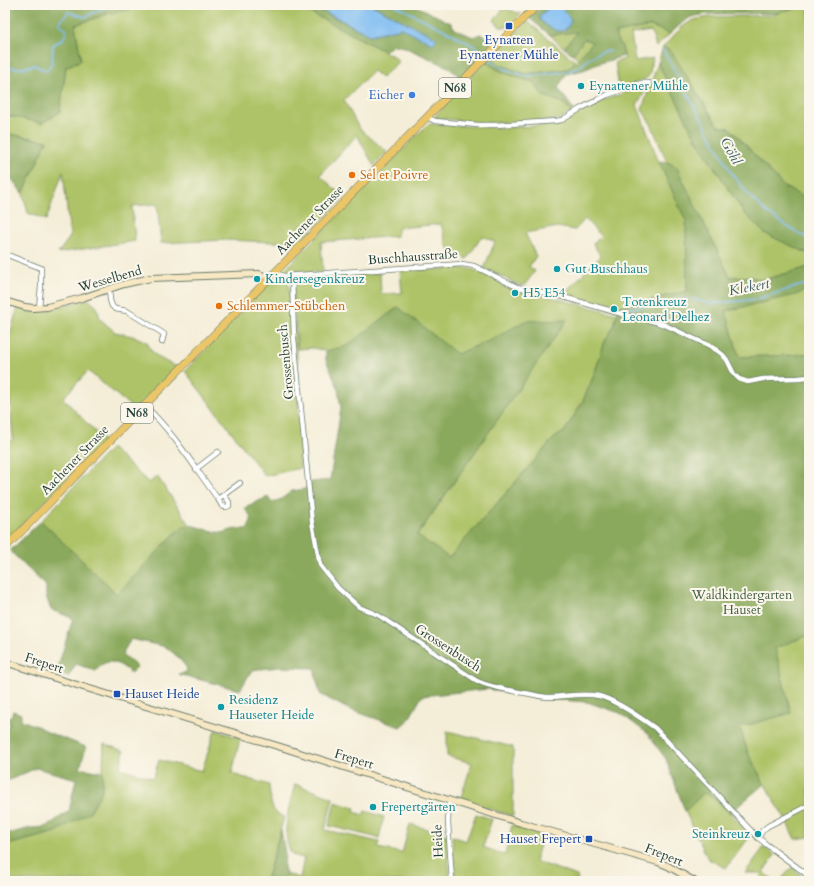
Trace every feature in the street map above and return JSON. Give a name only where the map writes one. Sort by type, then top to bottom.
[{"type":"main road","name":"Aachener Strasse","points":[[5,548],[533,8],[538,5]]},
{"type":"street","points":[[428,116],[435,121],[478,125],[556,122],[607,95],[642,83],[648,83]]},
{"type":"street","points":[[5,254],[41,268],[39,308]]},
{"type":"street","name":"Buschhausstraße","points":[[276,272],[284,276],[292,276],[462,264],[474,266],[516,286],[665,325],[718,351],[727,360],[734,374],[739,379],[748,382],[763,379],[809,377]]},
{"type":"street","name":"Wesselbend","points":[[5,301],[25,307],[47,307],[151,278],[259,274],[270,278]]},
{"type":"street","name":"Grossenbusch","points":[[292,276],[294,338],[312,522],[320,565],[338,588],[359,606],[378,615],[482,684],[548,697],[585,695],[599,696],[612,701],[639,717],[655,728],[758,838],[809,876]]},
{"type":"street","points":[[109,289],[112,306],[115,309],[127,311],[164,334],[162,342]]},
{"type":"street","points":[[145,406],[176,441],[222,506],[226,507],[229,506],[229,502],[224,495]]},
{"type":"street","points":[[196,469],[218,452]]},
{"type":"street","points":[[218,500],[240,483]]},
{"type":"street","name":"Frepert","points":[[5,662],[284,748],[542,830],[658,862],[694,881]]},
{"type":"street","name":"Heide","points":[[449,800],[448,822],[452,881]]},
{"type":"street","points":[[758,838],[763,830],[768,826],[809,805]]},
{"type":"green space","points":[[5,5],[144,5],[137,8],[107,14],[75,25],[81,60],[66,67],[60,112],[42,123],[5,115]]},
{"type":"green space","points":[[144,5],[310,5],[307,11],[393,56],[399,61],[382,78],[373,71],[344,100],[359,128],[387,152],[374,166],[357,135],[320,175],[344,198],[298,243],[226,240],[161,243],[157,204],[132,206],[135,241],[58,253],[70,237],[63,172],[46,220],[28,213],[23,194],[47,141],[5,133],[5,115],[42,123],[60,112],[66,67],[81,60],[75,25],[107,14],[137,8]]},
{"type":"green space","points":[[310,5],[315,5],[314,7],[370,35],[401,28],[436,38],[371,5],[414,5],[451,23],[455,29],[473,37],[480,34],[484,36],[489,40],[491,46],[461,78],[448,67],[404,47],[394,45],[384,51],[307,11]]},
{"type":"green space","points":[[543,5],[553,5],[540,15],[571,20],[559,5],[609,5],[618,10],[629,5],[637,5],[645,8],[671,8],[675,5],[809,6],[778,13],[706,14],[691,17],[670,34],[651,26],[616,33],[616,38],[622,47],[624,56],[583,70],[566,74],[558,88],[574,110],[571,112],[565,104],[542,95],[534,82],[502,72],[485,61],[491,57],[500,65],[526,74],[568,69],[593,42],[584,39],[573,54],[564,48],[577,32],[550,35],[529,18]]},
{"type":"green space","points":[[809,6],[809,200],[784,187],[730,128],[718,126],[671,51],[663,47],[682,27],[693,20],[709,17],[774,15],[782,11]]},
{"type":"green space","points":[[504,8],[521,14],[509,27],[500,27],[494,20]]},
{"type":"green space","points":[[527,21],[575,61],[568,69],[526,74],[500,65],[491,57]]},
{"type":"green space","points":[[651,26],[670,34],[656,47],[651,31],[631,34],[635,61],[653,58],[649,76],[619,89],[615,62],[625,59],[622,47],[616,38],[615,33]]},
{"type":"green space","points":[[578,31],[564,48],[550,35]]},
{"type":"green space","points":[[584,39],[593,42],[578,59],[573,54]]},
{"type":"green space","points":[[663,47],[671,51],[718,126],[730,128],[784,187],[809,200],[809,254],[764,233],[744,213],[696,139],[658,63]]},
{"type":"green space","points":[[485,61],[525,80],[534,82],[542,95],[565,104],[571,112],[560,119],[546,121],[486,123],[435,118],[436,115]]},
{"type":"green space","points":[[658,63],[696,139],[744,213],[764,233],[809,254],[809,267],[763,280],[751,277],[730,277],[676,167],[667,162],[652,126],[642,109]]},
{"type":"green space","points":[[645,86],[644,94],[637,105],[658,160],[686,221],[687,291],[619,307],[618,311],[562,295],[601,256],[593,244],[601,236],[585,219],[575,230],[558,227],[525,233],[536,256],[529,267],[535,271],[524,286],[484,268],[495,242],[482,236],[467,259],[448,249],[441,224],[398,228],[397,236],[321,242],[323,272],[281,273],[428,124],[504,128],[559,124],[598,102]]},
{"type":"green space","points":[[5,133],[47,141],[23,194],[5,170]]},
{"type":"green space","name":"Waldkindergarten Hauset","points":[[659,162],[667,162],[676,166],[730,277],[751,277],[763,280],[809,267],[809,289],[795,295],[726,311],[739,357],[796,355],[809,353],[809,635],[775,648],[791,713],[740,727],[748,753],[764,784],[730,813],[705,792],[685,811],[666,759],[647,733],[620,713],[587,702],[545,699],[488,689],[422,696],[409,719],[400,727],[348,709],[320,694],[314,668],[278,667],[252,670],[240,690],[178,674],[187,671],[186,667],[178,657],[166,647],[131,639],[122,654],[137,667],[131,673],[118,664],[109,662],[104,663],[96,671],[76,664],[68,677],[56,673],[73,618],[51,610],[46,596],[46,586],[10,551],[41,521],[117,594],[181,527],[190,525],[221,533],[235,529],[247,529],[251,518],[245,509],[247,506],[268,497],[271,502],[280,500],[292,491],[305,489],[311,482],[330,480],[341,408],[338,388],[326,360],[326,351],[347,346],[398,307],[457,354],[491,340],[525,321],[567,320],[417,535],[449,558],[554,438],[564,432],[583,401],[594,375],[605,341],[614,326],[619,307],[687,291],[686,221]]},
{"type":"green space","points":[[466,268],[481,272],[515,288],[617,314],[614,326],[605,341],[594,375],[583,401],[564,432],[554,438],[449,558],[417,536],[566,320],[491,340],[457,354],[398,307],[347,346],[326,351],[313,348],[298,349],[292,282],[296,279],[380,273],[381,294],[402,293],[400,271]]},
{"type":"green space","points":[[273,278],[288,280],[297,349],[300,468],[265,476],[185,371]]},
{"type":"green space","points":[[809,289],[809,353],[796,355],[739,357],[726,311],[795,295]]},
{"type":"green space","points":[[88,299],[97,307],[100,319],[115,332],[136,337],[147,342],[155,355],[178,367],[135,410],[88,371],[63,398],[104,441],[5,542],[5,442],[13,440],[8,376],[5,376],[5,340],[8,340],[18,307],[36,312]]},
{"type":"green space","points":[[111,448],[149,483],[157,476],[190,525],[181,527],[117,595],[41,521]]},
{"type":"green space","points":[[809,635],[809,837],[795,839],[748,753],[740,727],[791,713],[775,648]]},
{"type":"green space","points":[[13,711],[21,714],[21,720],[86,747],[80,768],[103,772],[102,791],[90,812],[56,832],[7,845],[5,848],[5,831],[11,833],[31,828],[46,827],[69,811],[76,779],[36,768],[7,781],[5,780],[5,729],[7,729],[10,723],[5,721],[5,716],[11,718]]},
{"type":"green space","points":[[215,730],[240,738],[232,774],[269,785],[273,809],[279,815],[284,817],[266,881],[5,881],[5,848],[7,845],[56,832],[102,791],[104,744],[124,751],[120,768],[153,778],[159,760],[202,771]]},
{"type":"green space","points":[[447,731],[513,747],[513,816],[460,800],[472,763],[447,756]]},
{"type":"green space","points":[[295,784],[333,798],[325,830],[379,842],[378,848],[402,853],[410,824],[447,835],[450,881],[285,881],[286,874],[300,878],[304,858],[292,855],[288,846],[287,838],[286,829],[288,811]]},
{"type":"green space","points":[[705,791],[730,813],[751,835],[726,868],[708,859],[685,811]]},
{"type":"green space","points":[[335,802],[355,808],[354,812],[363,815],[365,811],[384,817],[379,838],[329,826]]},
{"type":"green space","points":[[476,814],[492,819],[483,847],[505,855],[512,825],[543,835],[535,861],[577,876],[578,881],[455,881],[452,836],[466,841]]},
{"type":"green space","points":[[281,830],[285,853],[285,881],[266,881]]},
{"type":"green space","points":[[764,847],[775,855],[763,872],[775,881],[762,881],[760,873],[745,873]]},
{"type":"green space","points":[[792,867],[809,881],[780,881]]},
{"type":"water","points":[[371,5],[437,38],[433,44],[401,28],[370,35],[314,6]]},
{"type":"water","points":[[553,5],[559,5],[571,20],[567,28],[563,31],[552,29],[540,20],[540,15]]},
{"type":"waterway","name":"Göhl","points":[[5,65],[12,68],[34,65],[47,71],[52,63],[53,45],[63,39],[67,30],[59,23],[68,12],[85,17],[103,8],[123,5]]},
{"type":"waterway","name":"Göhl","points":[[395,5],[458,37],[479,49],[485,55]]},
{"type":"waterway","name":"Göhl","points":[[663,50],[732,174],[752,199],[768,213],[786,226],[809,239]]},
{"type":"waterway","name":"Göhl","points":[[488,58],[497,65],[525,76],[565,72],[579,68],[588,59],[602,52],[611,51]]},
{"type":"waterway","name":"Klekert","points":[[693,299],[711,304],[757,299],[809,283]]},
{"type":"waterway","name":"Klekert","points":[[627,309],[688,299]]},
{"type":"place","name":"Eynatten Eynattener Mühle","points":[[509,26]]},
{"type":"place","name":"Eynattener Mühle","points":[[581,86]]},
{"type":"place","name":"Eicher","points":[[412,95]]},
{"type":"place","name":"Sel et Poivre","points":[[352,175]]},
{"type":"place","name":"Gut Buschhaus","points":[[557,269]]},
{"type":"place","name":"Kindersegenkreuz","points":[[257,279]]},
{"type":"place","name":"H5 E54","points":[[515,293]]},
{"type":"place","name":"Schlemmer-Stübchen","points":[[219,306]]},
{"type":"place","name":"Totenkreuz Leonard Delhez","points":[[614,309]]},
{"type":"place","name":"Hauset Heide","points":[[117,694]]},
{"type":"place","name":"Residenz Hauseter Heide","points":[[221,707]]},
{"type":"place","name":"Frepertgärten","points":[[373,807]]},
{"type":"place","name":"Steinkreuz","points":[[758,834]]},
{"type":"place","name":"Hauset Frepert","points":[[589,839]]}]
